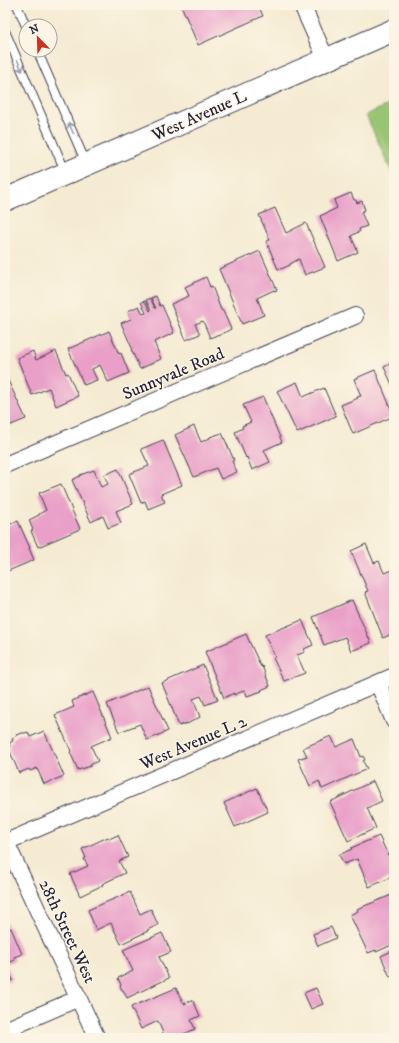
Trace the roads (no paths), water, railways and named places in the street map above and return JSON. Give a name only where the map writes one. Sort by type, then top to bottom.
[{"type":"main road","name":"West Avenue L","points":[[5,200],[394,30]]},
{"type":"street","points":[[302,5],[326,59]]},
{"type":"street","name":"Sunnyvale Road","points":[[5,465],[355,316]]},
{"type":"street","name":"West Avenue L 2","points":[[6,841],[394,676]]},
{"type":"street","points":[[378,684],[394,721]]},
{"type":"street","name":"28th Street West","points":[[6,841],[97,1038]]},
{"type":"street","points":[[5,1030],[79,998]]},
{"type":"lane","points":[[16,5],[22,18]]},
{"type":"lane","points":[[5,31],[66,173]]},
{"type":"lane","points":[[41,58],[87,164]]}]
